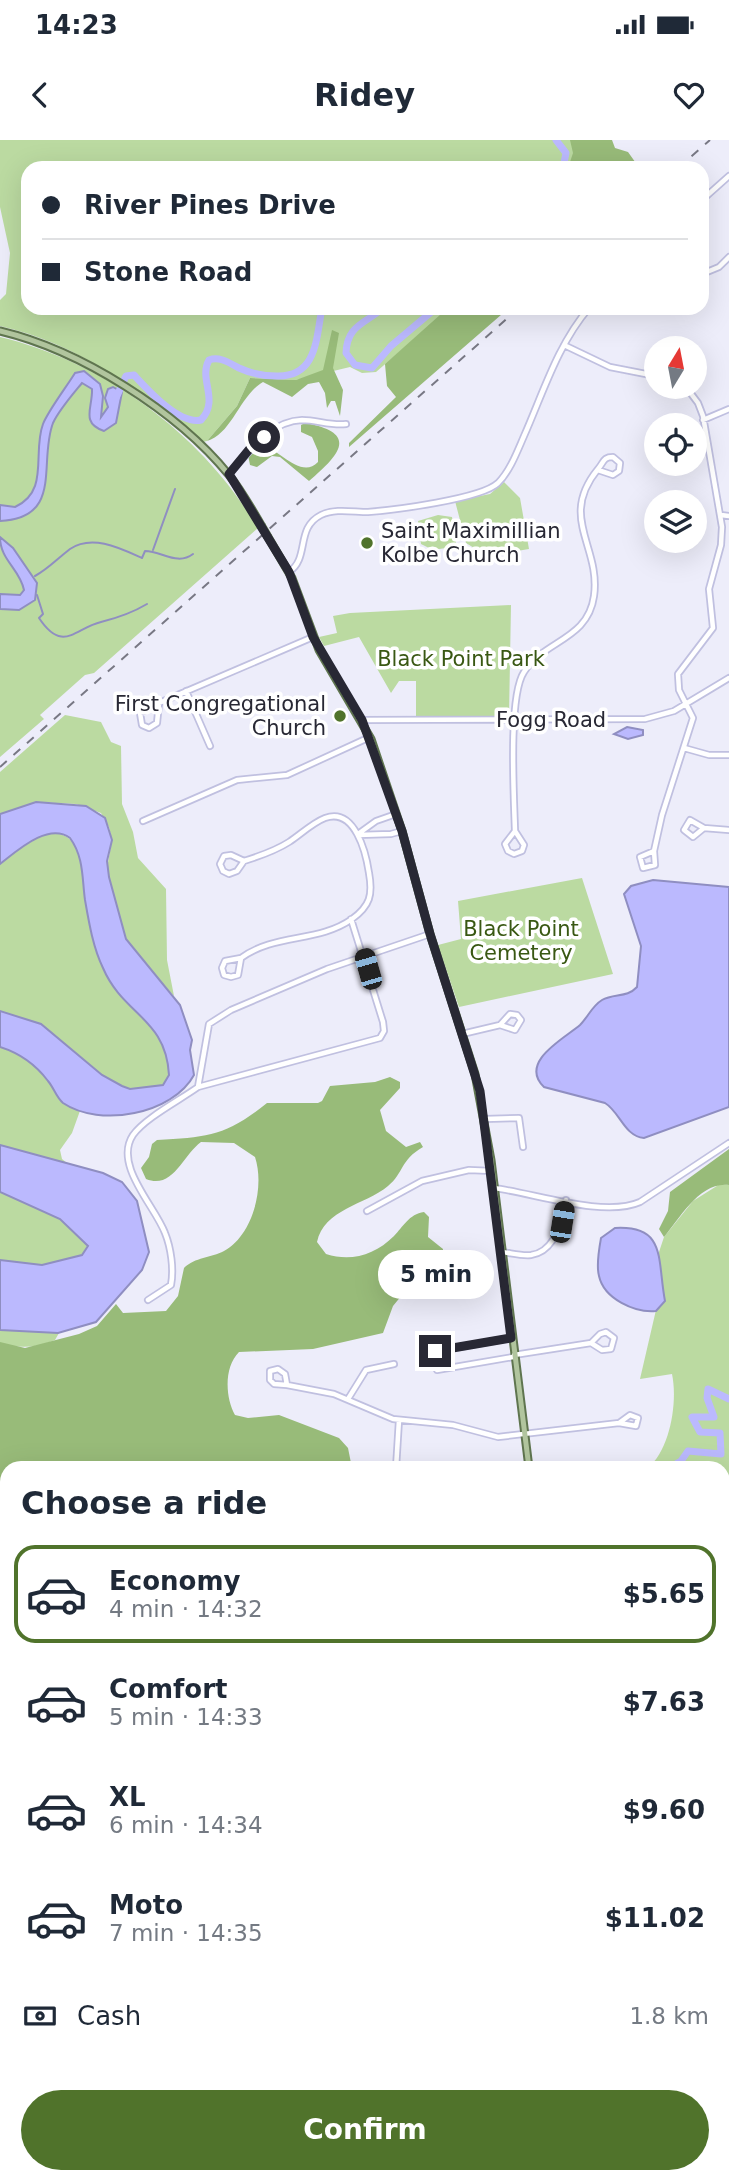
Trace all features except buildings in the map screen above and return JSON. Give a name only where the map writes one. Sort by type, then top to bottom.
[{"type":"main road","points":[[0,331],[50,346],[126,388],[168,418],[229,474],[289,572],[313,637],[370,737],[397,814],[485,1119],[528,1461]]},
{"type":"street","points":[[709,194],[729,176]]},
{"type":"street","points":[[709,271],[729,257]]},
{"type":"street","points":[[289,572],[300,561],[306,529],[323,514],[397,508],[476,494],[493,487],[512,461],[564,345],[584,315]]},
{"type":"street","points":[[564,345],[610,367],[644,374]]},
{"type":"street","points":[[707,418],[729,409]]},
{"type":"street","points":[[229,474],[255,443],[289,424],[302,420],[346,424]]},
{"type":"street","points":[[654,851],[641,856],[642,867],[654,866],[654,851],[662,815],[693,716],[679,690],[678,676],[682,666],[713,628],[709,589],[721,545],[721,515],[707,441]]},
{"type":"street","points":[[514,831],[524,843],[523,849],[516,854],[508,851],[505,844],[514,831],[515,695],[524,671],[532,662],[579,630],[592,606],[594,583],[580,506],[585,486],[608,457],[615,457],[620,463],[619,471],[614,475],[598,470]]},
{"type":"street","points":[[721,515],[729,516]]},
{"type":"street","points":[[159,703],[156,725],[149,728],[142,725],[138,719],[141,712],[159,703],[186,691],[313,637]]},
{"type":"street","name":"Fogg Road","points":[[362,720],[640,720],[669,713],[729,678]]},
{"type":"street","points":[[186,691],[210,746]]},
{"type":"street","points":[[143,821],[237,780],[287,775],[370,737]]},
{"type":"street","points":[[684,748],[709,755],[729,755]]},
{"type":"street","points":[[358,835],[376,821],[397,814]]},
{"type":"street","points":[[241,958],[238,975],[231,978],[225,975],[222,968],[225,961],[241,958],[272,942],[322,933],[351,919],[368,905],[372,892],[358,835],[345,820],[327,817],[280,847],[244,861],[232,874],[224,872],[220,866],[227,855],[244,861]]},
{"type":"street","points":[[704,828],[692,837],[683,828],[692,820],[704,828],[729,830]]},
{"type":"street","points":[[358,835],[391,835],[402,831]]},
{"type":"street","points":[[148,1300],[171,1285],[170,1250],[162,1225],[132,1172],[129,1146],[140,1128],[198,1087],[380,1038],[384,1026],[351,919]]},
{"type":"street","points":[[198,1087],[205,1034],[210,1022],[252,1000],[364,955],[430,934]]},
{"type":"street","points":[[462,1034],[500,1025],[515,1030],[521,1020],[517,1014],[510,1014],[500,1025]]},
{"type":"street","points":[[485,1119],[519,1118],[523,1147]]},
{"type":"street","points":[[494,1188],[614,1208],[634,1205],[729,1143]]},
{"type":"street","points":[[367,1211],[426,1180],[466,1170],[492,1171]]},
{"type":"street","points":[[502,1252],[532,1255],[540,1250],[561,1228],[566,1200]]},
{"type":"street","points":[[511,1338],[437,1351],[432,1358],[437,1370],[591,1343],[604,1332],[614,1340],[613,1347],[606,1351],[591,1343]]},
{"type":"street","points":[[348,1399],[366,1370],[394,1364]]},
{"type":"street","points":[[387,1365],[388,1372]]},
{"type":"street","points":[[287,1385],[281,1370],[270,1371],[272,1383],[319,1390],[399,1420],[453,1425],[498,1437],[619,1423]]},
{"type":"street","points":[[396,1461],[399,1420]]},
{"type":"green space","points":[[0,140],[575,140],[574,161],[21,161],[21,315],[442,315],[376,372],[362,373],[350,367],[296,380],[250,378],[237,406],[207,441],[203,442],[132,388],[83,357],[29,334],[0,326],[0,300],[6,294],[10,253],[0,207]]},
{"type":"green space","points":[[570,140],[612,140],[615,148],[628,152],[634,161],[570,161],[573,153]]},
{"type":"green space","points":[[440,315],[501,315],[349,447],[349,443],[396,397],[387,386],[385,364]]},
{"type":"green space","points":[[332,330],[339,333],[333,368],[343,390],[340,416],[335,401],[331,401],[327,408],[325,393],[319,382],[308,384],[292,397],[263,382],[248,396],[223,431],[207,441],[237,406],[250,378],[296,380],[323,370]]},
{"type":"green space","points":[[0,337],[77,364],[148,407],[180,433],[209,462],[258,528],[94,673],[85,675],[40,715],[44,719],[0,757]]},
{"type":"green space","points":[[305,423],[322,427],[339,439],[335,454],[309,481],[280,457],[272,456],[257,467],[250,465],[248,455],[261,445],[298,466],[311,467],[318,462],[318,451],[312,437],[301,432],[301,425]]},
{"type":"green space","points":[[504,482],[520,498],[529,549],[487,556],[466,543],[455,501],[490,494]]},
{"type":"green space","points":[[438,515],[452,517],[456,543],[452,547],[433,550],[421,544],[418,521]]},
{"type":"green space","name":"Black Point Park","points":[[511,605],[509,716],[416,716],[416,681],[399,681],[391,693],[359,637],[324,646],[319,637],[337,633],[333,616],[350,613]]},
{"type":"green space","points":[[65,715],[101,722],[111,742],[121,746],[122,804],[133,832],[138,858],[166,889],[167,960],[174,996],[127,945],[107,868],[112,840],[109,827],[101,813],[76,804],[36,802],[0,814],[0,772]]},
{"type":"green space","points":[[44,834],[66,836],[78,851],[91,915],[139,995],[161,1038],[168,1074],[163,1085],[130,1089],[122,1087],[102,1075],[41,1024],[0,1011],[0,861]]},
{"type":"green space","name":"Black Point Cemetery","points":[[582,878],[613,974],[459,1007],[438,945],[461,939],[458,901]]},
{"type":"green space","points":[[0,1045],[22,1055],[81,1108],[72,1133],[60,1150],[62,1159],[72,1167],[0,1147]]},
{"type":"green space","points":[[390,1077],[400,1082],[400,1088],[380,1110],[386,1131],[406,1147],[420,1142],[423,1147],[410,1157],[388,1186],[328,1222],[317,1242],[326,1254],[344,1257],[362,1255],[387,1243],[410,1218],[424,1212],[429,1217],[428,1237],[443,1249],[443,1261],[402,1295],[393,1306],[383,1333],[313,1349],[239,1352],[231,1366],[228,1382],[229,1400],[235,1415],[248,1418],[279,1415],[339,1438],[348,1448],[351,1461],[0,1461],[0,1342],[25,1348],[79,1334],[97,1326],[116,1304],[123,1313],[166,1311],[178,1296],[184,1268],[234,1244],[249,1222],[257,1196],[258,1169],[255,1157],[234,1143],[201,1142],[171,1176],[155,1181],[146,1179],[141,1168],[149,1157],[152,1144],[157,1140],[216,1133],[240,1122],[267,1103],[318,1103],[322,1101],[330,1086],[375,1082]]},
{"type":"green space","points":[[729,1149],[729,1185],[719,1185],[700,1195],[664,1237],[659,1229],[668,1211],[670,1192]]},
{"type":"green space","points":[[720,1184],[729,1185],[729,1461],[655,1461],[667,1438],[674,1398],[672,1374],[640,1379],[662,1284],[657,1258],[664,1237],[693,1201]]},
{"type":"green space","points":[[0,1190],[60,1219],[87,1242],[88,1250],[79,1257],[57,1264],[0,1261]]},
{"type":"green space","points":[[0,1330],[59,1333],[55,1340],[48,1343],[21,1347],[0,1343]]},
{"type":"water","points":[[84,371],[100,384],[103,396],[101,417],[108,407],[105,398],[108,389],[113,387],[122,392],[116,423],[104,431],[92,424],[89,414],[92,389],[82,383],[53,423],[41,499],[33,510],[20,518],[0,521],[0,505],[15,507],[33,491],[43,424],[75,373]]},
{"type":"water","points":[[0,537],[13,548],[37,583],[35,600],[19,610],[0,609],[0,594],[20,595],[24,590],[19,576],[3,552]]},
{"type":"water","points":[[627,727],[643,730],[643,735],[628,739],[614,734]]},
{"type":"water","points":[[36,802],[86,806],[105,818],[112,840],[107,861],[109,877],[126,939],[180,1005],[192,1040],[190,1050],[194,1075],[184,1088],[153,1108],[115,1115],[78,1111],[61,1101],[33,1065],[0,1047],[0,1011],[41,1024],[102,1075],[122,1086],[130,1089],[163,1085],[169,1075],[160,1041],[152,1028],[111,984],[100,960],[88,917],[80,860],[70,838],[52,833],[43,836],[33,840],[0,864],[0,814]]},
{"type":"water","points":[[653,880],[729,887],[729,1107],[644,1138],[632,1133],[605,1103],[544,1087],[537,1078],[537,1069],[547,1051],[580,1025],[599,1002],[629,993],[637,987],[641,946],[624,894],[631,886]]},
{"type":"water","points":[[0,1145],[103,1173],[122,1182],[137,1201],[149,1252],[142,1270],[96,1322],[58,1333],[0,1330],[0,1260],[42,1265],[82,1255],[88,1246],[60,1219],[0,1192]]},
{"type":"water","points":[[615,1228],[644,1232],[652,1239],[659,1259],[665,1301],[656,1311],[639,1310],[622,1303],[602,1284],[598,1267],[601,1238]]},
{"type":"waterway","points":[[556,140],[566,153],[564,161]]},
{"type":"waterway","points":[[116,398],[126,376],[134,375],[174,412],[192,420],[201,420],[209,405],[206,375],[209,360],[221,359],[248,372],[267,376],[290,375],[300,370],[312,354],[321,315]]},
{"type":"waterway","points":[[373,315],[353,331],[347,344],[346,353],[355,365],[372,368],[391,346],[428,315]]},
{"type":"waterway","points":[[153,550],[175,489]]},
{"type":"waterway","points":[[35,576],[70,549],[87,543],[106,544],[142,558],[145,551],[181,559],[193,554]]},
{"type":"waterway","points":[[37,595],[43,614],[39,618],[47,629],[62,637],[147,604]]},
{"type":"waterway","points":[[681,1461],[688,1451],[721,1454],[720,1433],[700,1432],[692,1417],[714,1417],[707,1398],[708,1389],[729,1399]]},
{"type":"railway","points":[[686,161],[710,140]]},
{"type":"railway","points":[[0,767],[511,315]]},
{"type":"place","name":"Saint Maximillian Kolbe Church","points":[[367,543]]},
{"type":"place","name":"First Congregational Church","points":[[340,716]]},
{"type":"route","points":[[264,437],[252,446],[229,474],[289,572],[319,650],[356,709],[371,740],[411,859],[430,934],[482,1099],[511,1338],[435,1351]]}]
